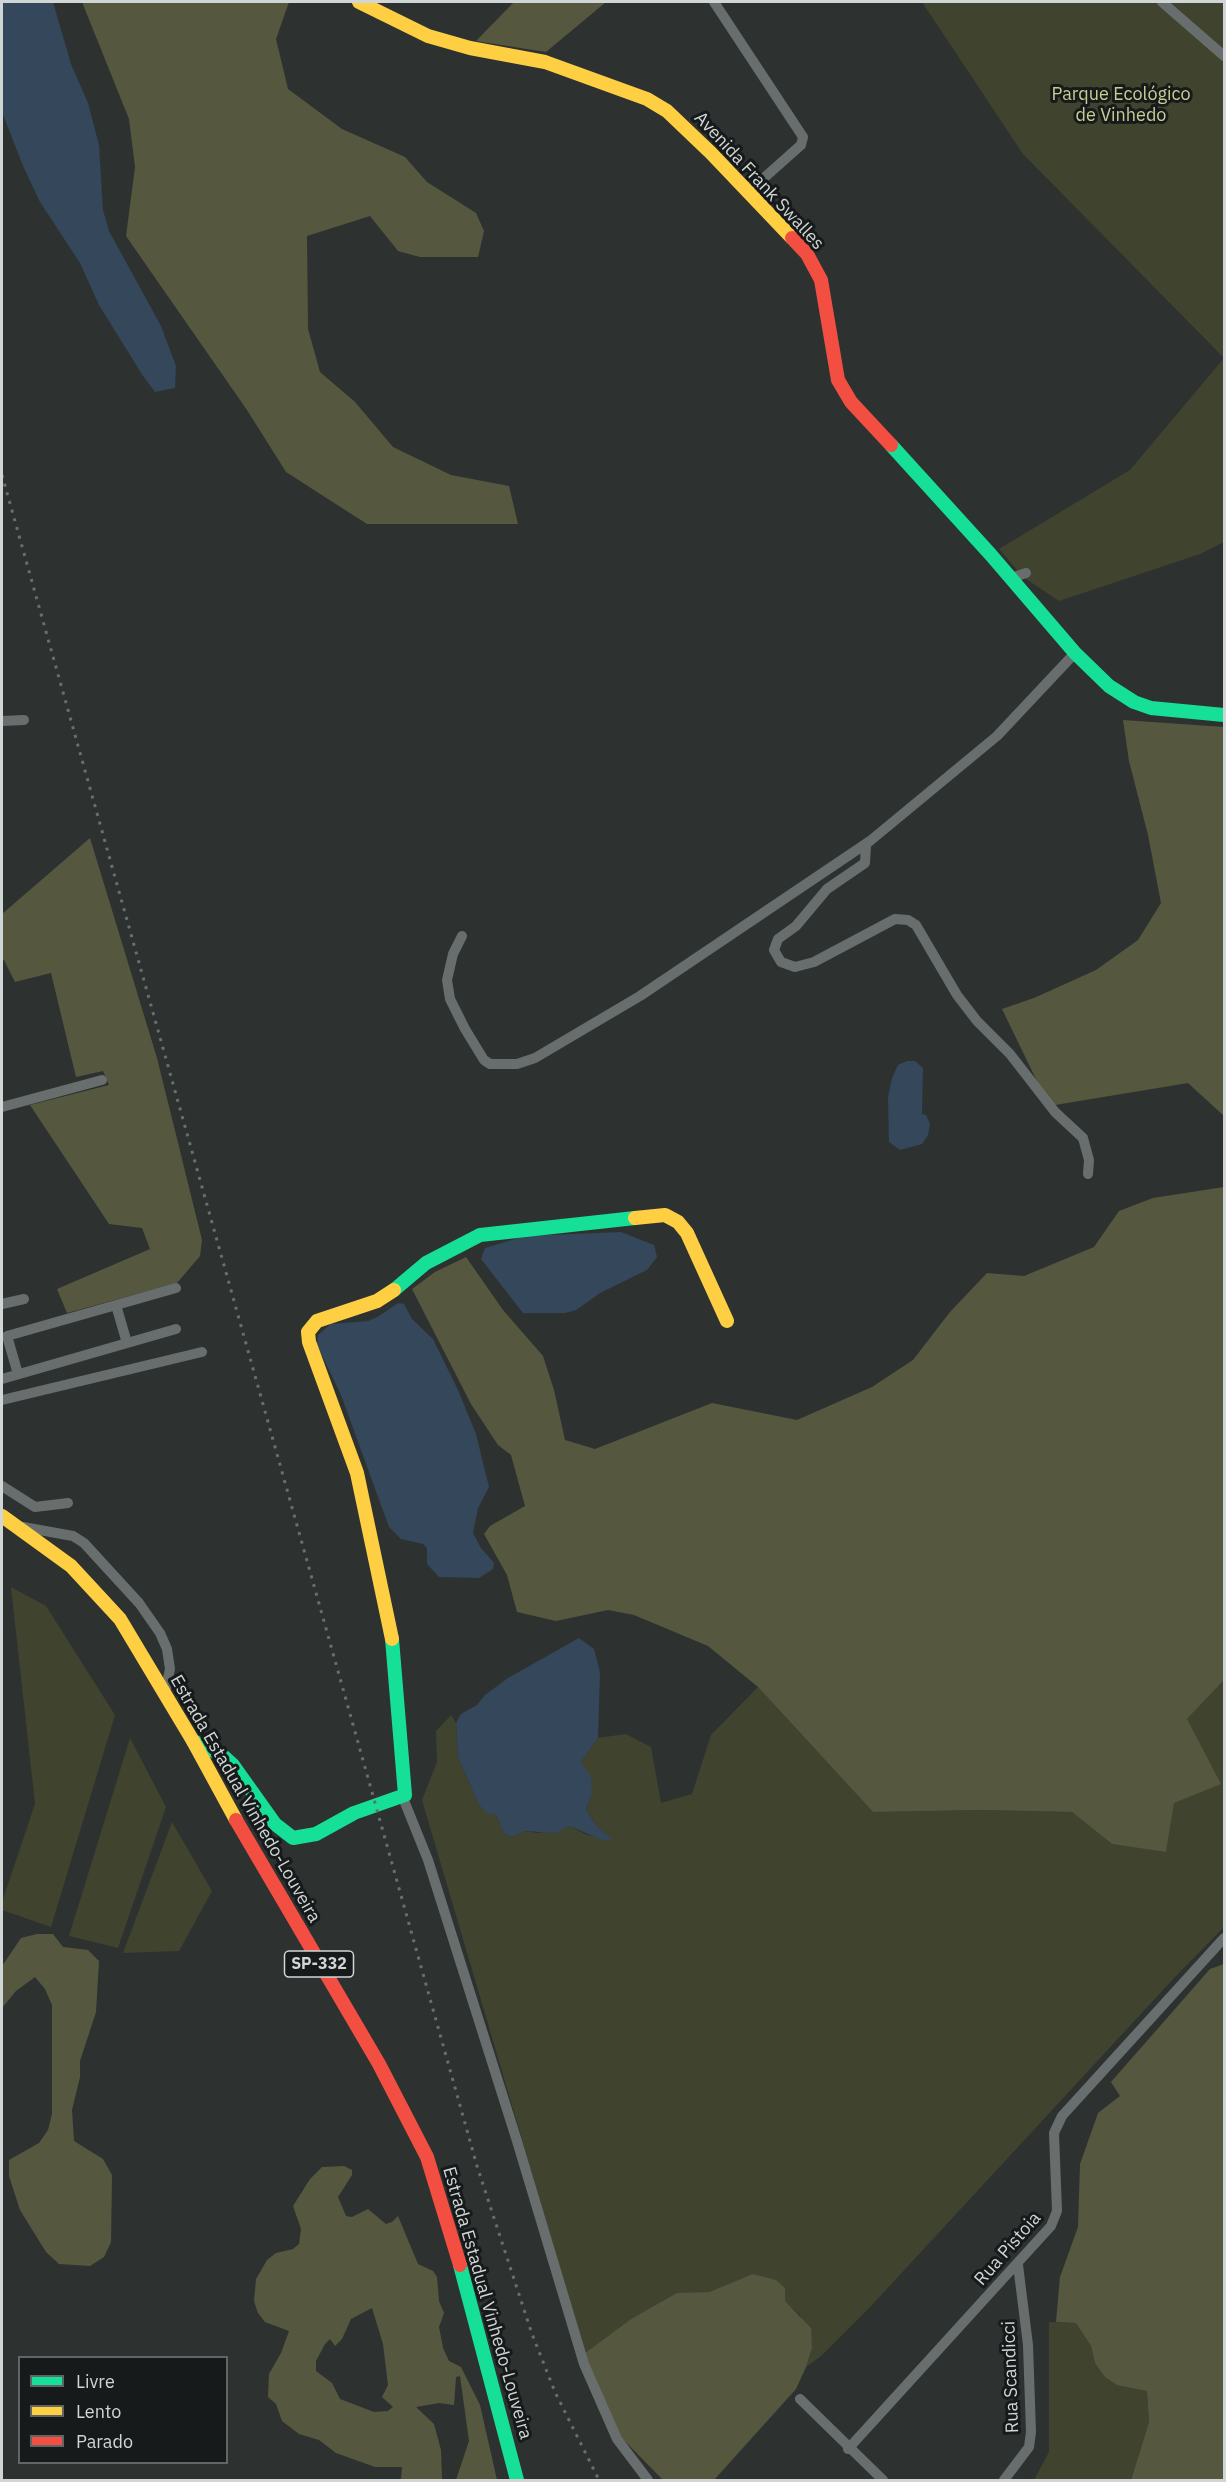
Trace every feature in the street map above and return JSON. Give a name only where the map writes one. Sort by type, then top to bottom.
[{"type":"street","name":"Avenida Frank Swalles","points":[[359,2],[428,36],[470,48],[545,62],[647,99],[674,118],[807,254],[817,271],[838,380],[851,402],[1011,578],[1075,653],[1109,686],[1134,702],[1151,708],[1224,716]]},
{"type":"street","points":[[714,2],[803,137],[801,145],[747,193]]},
{"type":"street","points":[[1162,2],[1224,56]]},
{"type":"street","points":[[1011,578],[1026,573]]},
{"type":"street","points":[[462,936],[449,966],[450,999],[484,1060],[501,1066],[535,1058],[640,996],[866,844],[997,736],[1075,653]]},
{"type":"street","points":[[2,721],[24,720]]},
{"type":"street","points":[[866,844],[865,863],[827,889],[796,926],[778,939],[774,950],[781,962],[795,967],[814,962],[895,919],[908,920],[916,925],[957,995],[977,1022],[1010,1054],[1055,1112],[1083,1138],[1089,1160],[1088,1174]]},
{"type":"street","points":[[2,1107],[102,1080]]},
{"type":"street","points":[[648,2481],[618,2439],[584,2364],[517,2141],[428,1860],[403,1798],[406,1784],[391,1628],[357,1473],[309,1342],[309,1328],[327,1316],[377,1300],[392,1292],[426,1263],[480,1235],[665,1215],[678,1222],[687,1233],[727,1321]]},
{"type":"street","points":[[18,1374],[7,1336],[176,1288]]},
{"type":"street","points":[[2,1304],[24,1299]]},
{"type":"street","points":[[116,1305],[127,1343]]},
{"type":"street","points":[[2,1378],[176,1329]]},
{"type":"street","points":[[2,1400],[202,1352]]},
{"type":"street","points":[[2,1486],[35,1507],[68,1503]]},
{"type":"street","name":"Estrada Estadual Vinhedo-Louveira","points":[[2,1516],[71,1566],[109,1605],[165,1693],[266,1875],[379,2064],[427,2157],[451,2229],[517,2481]]},
{"type":"street","points":[[20,1527],[73,1536],[84,1543],[140,1603],[160,1633],[167,1649],[170,1669],[165,1693]]},
{"type":"street","points":[[192,1741],[223,1756],[233,1765],[276,1824],[292,1838],[299,1839],[316,1834],[354,1813],[403,1798]]},
{"type":"street","name":"Rua Pistoia","points":[[848,2449],[1018,2265],[1055,2219],[1054,2133],[1062,2116],[1224,1938]]},
{"type":"street","name":"Rua Scandicci","points":[[1004,2481],[1029,2447],[1031,2432],[1028,2345],[1018,2265]]},
{"type":"street","points":[[800,2399],[848,2449],[883,2481]]},
{"type":"green space","points":[[82,2],[289,2],[276,39],[288,89],[342,129],[405,157],[427,182],[476,213],[484,231],[478,257],[420,257],[398,251],[370,216],[307,236],[308,329],[320,372],[355,402],[393,447],[451,475],[509,486],[518,524],[367,524],[286,472],[247,410],[126,236],[135,167],[129,119]]},
{"type":"green space","points":[[514,2],[606,2],[546,52],[476,41]]},
{"type":"green space","name":"Parque Ecológico de Vinhedo","points":[[922,2],[1224,2],[1224,358],[1023,154]]},
{"type":"green space","points":[[1224,358],[1224,542],[1200,554],[1059,601],[1023,577],[999,549],[1130,470]]},
{"type":"green space","points":[[1123,720],[1224,727],[1224,1116],[1188,1083],[1049,1106],[1002,1009],[1034,998],[1096,970],[1138,940],[1161,903],[1148,835],[1129,761]]},
{"type":"green space","points":[[90,838],[157,1058],[202,1240],[200,1256],[177,1283],[67,1313],[57,1289],[150,1249],[142,1228],[109,1224],[30,1105],[109,1085],[103,1071],[76,1077],[51,973],[15,982],[2,960],[2,914]]},
{"type":"green space","points":[[1224,1187],[1224,1680],[1187,1719],[1221,1784],[1174,1803],[1166,1852],[1112,1844],[1072,1812],[981,1810],[873,1812],[758,1687],[708,1646],[634,1615],[608,1610],[556,1621],[517,1612],[507,1575],[484,1534],[490,1526],[525,1506],[511,1455],[498,1445],[471,1404],[412,1289],[435,1272],[466,1257],[503,1310],[543,1356],[554,1390],[565,1440],[595,1449],[712,1403],[797,1420],[872,1387],[913,1360],[950,1312],[987,1273],[1024,1276],[1094,1247],[1119,1211],[1153,1198]]},
{"type":"green space","points":[[11,1587],[46,1606],[115,1715],[51,1927],[2,1910],[2,1902],[35,1804]]},
{"type":"green space","points":[[1224,1680],[1224,1927],[872,2305],[820,2357],[806,2367],[812,2348],[800,2315],[784,2301],[785,2288],[754,2274],[709,2292],[677,2294],[631,2319],[585,2353],[422,1800],[437,1762],[436,1731],[451,1715],[456,1723],[458,1757],[477,1801],[496,1815],[504,1833],[511,1837],[525,1831],[538,1833],[570,1826],[587,1835],[611,1839],[596,1825],[586,1809],[592,1794],[581,1762],[598,1738],[626,1734],[651,1747],[661,1803],[692,1794],[711,1735],[758,1687],[873,1812],[981,1810],[1072,1812],[1112,1844],[1166,1851],[1187,1719]]},
{"type":"green space","points":[[130,1738],[166,1807],[118,1948],[69,1936]]},
{"type":"green space","points":[[172,1822],[212,1891],[179,1951],[123,1953]]},
{"type":"green space","points":[[37,1934],[53,1934],[63,1947],[88,1950],[99,1961],[96,2012],[80,2061],[80,2077],[72,2110],[74,2141],[103,2159],[112,2175],[111,2242],[104,2257],[90,2266],[59,2264],[46,2252],[20,2210],[9,2176],[9,2160],[39,2143],[48,2130],[52,2114],[52,2005],[45,1989],[35,1977],[16,1991],[2,2008],[2,1966],[21,1938]]},
{"type":"green space","points":[[1224,1964],[1224,2480],[1131,2480],[1149,2422],[1147,2391],[1117,2385],[1105,2377],[1095,2363],[1091,2346],[1076,2323],[1056,2322],[1060,2277],[1078,2227],[1080,2164],[1098,2113],[1120,2096],[1111,2082],[1210,1969]]},
{"type":"green space","points":[[344,2166],[352,2170],[352,2175],[338,2197],[346,2216],[352,2217],[368,2209],[386,2224],[398,2216],[418,2264],[433,2271],[437,2277],[439,2301],[444,2313],[439,2327],[443,2348],[449,2361],[461,2367],[480,2405],[497,2480],[456,2480],[469,2441],[460,2376],[456,2377],[454,2405],[439,2403],[416,2407],[434,2424],[441,2450],[442,2480],[401,2480],[402,2467],[375,2467],[336,2453],[319,2440],[299,2434],[282,2421],[276,2404],[268,2397],[269,2374],[281,2353],[289,2331],[265,2322],[258,2313],[254,2301],[256,2279],[267,2260],[276,2253],[293,2249],[299,2244],[301,2229],[293,2206],[310,2179],[322,2167]],"holes":[[[372,2308],[383,2344],[388,2385],[382,2397],[393,2407],[388,2411],[374,2412],[340,2399],[332,2383],[316,2371],[316,2361],[325,2344],[330,2339],[335,2346],[342,2339],[351,2319]]]},
{"type":"green space","points":[[753,2274],[776,2280],[785,2288],[785,2301],[811,2328],[812,2348],[806,2367],[796,2389],[714,2480],[663,2480],[611,2427],[585,2353],[631,2319],[677,2293],[709,2292]]},
{"type":"green space","points":[[1049,2322],[1076,2323],[1091,2346],[1095,2363],[1133,2388],[1147,2390],[1149,2422],[1131,2480],[1034,2480],[1049,2452]]},
{"type":"water","points":[[2,2],[53,2],[71,64],[88,103],[99,145],[103,210],[109,231],[161,326],[176,366],[175,388],[155,392],[143,376],[99,305],[80,263],[40,202],[23,166],[2,112]]},
{"type":"water","points":[[907,1061],[915,1061],[923,1068],[922,1114],[926,1115],[930,1124],[928,1135],[922,1144],[900,1150],[889,1142],[888,1097],[892,1078],[898,1065]]},
{"type":"water","points":[[621,1232],[654,1245],[657,1257],[647,1270],[600,1293],[576,1310],[565,1313],[523,1313],[481,1259],[485,1248],[525,1236]]},
{"type":"water","points":[[398,1303],[404,1304],[412,1319],[433,1339],[476,1434],[489,1487],[478,1508],[473,1533],[481,1548],[494,1563],[493,1569],[479,1578],[439,1577],[427,1564],[427,1548],[423,1544],[401,1539],[389,1527],[341,1395],[317,1345],[318,1335],[331,1324],[368,1321]]},
{"type":"water","points":[[579,1638],[594,1649],[600,1672],[598,1738],[581,1762],[591,1777],[592,1794],[586,1809],[596,1825],[612,1839],[604,1841],[570,1826],[555,1833],[525,1831],[511,1837],[504,1833],[496,1815],[486,1813],[477,1801],[458,1757],[456,1723],[461,1714],[477,1705],[485,1695],[508,1678]]},
{"type":"railway","points":[[2,475],[477,2166],[532,2334],[555,2392],[599,2480]]},
{"type":"traffic: fast","points":[[891,445],[991,555],[1075,653],[1109,686],[1134,702],[1151,708],[1224,715]]},
{"type":"traffic: fast","points":[[394,1290],[426,1263],[480,1235],[635,1218]]},
{"type":"traffic: fast","points":[[193,1741],[223,1756],[233,1765],[275,1824],[293,1838],[316,1834],[354,1813],[405,1795],[392,1639]]},
{"type":"traffic: fast","points":[[460,2265],[517,2480]]},
{"type":"traffic: slow","points":[[359,2],[428,36],[470,48],[545,62],[647,99],[667,111],[711,153],[792,238]]},
{"type":"traffic: slow","points":[[635,1218],[665,1215],[678,1222],[687,1233],[727,1321]]},
{"type":"traffic: slow","points":[[392,1639],[357,1473],[309,1342],[308,1332],[317,1321],[377,1301],[394,1290]]},
{"type":"traffic: slow","points":[[2,1516],[71,1566],[120,1619],[193,1741],[236,1820]]},
{"type":"traffic: jam","points":[[792,238],[807,254],[821,280],[838,380],[851,402],[891,445]]},
{"type":"traffic: jam","points":[[236,1820],[379,2064],[427,2157],[460,2265]]}]
